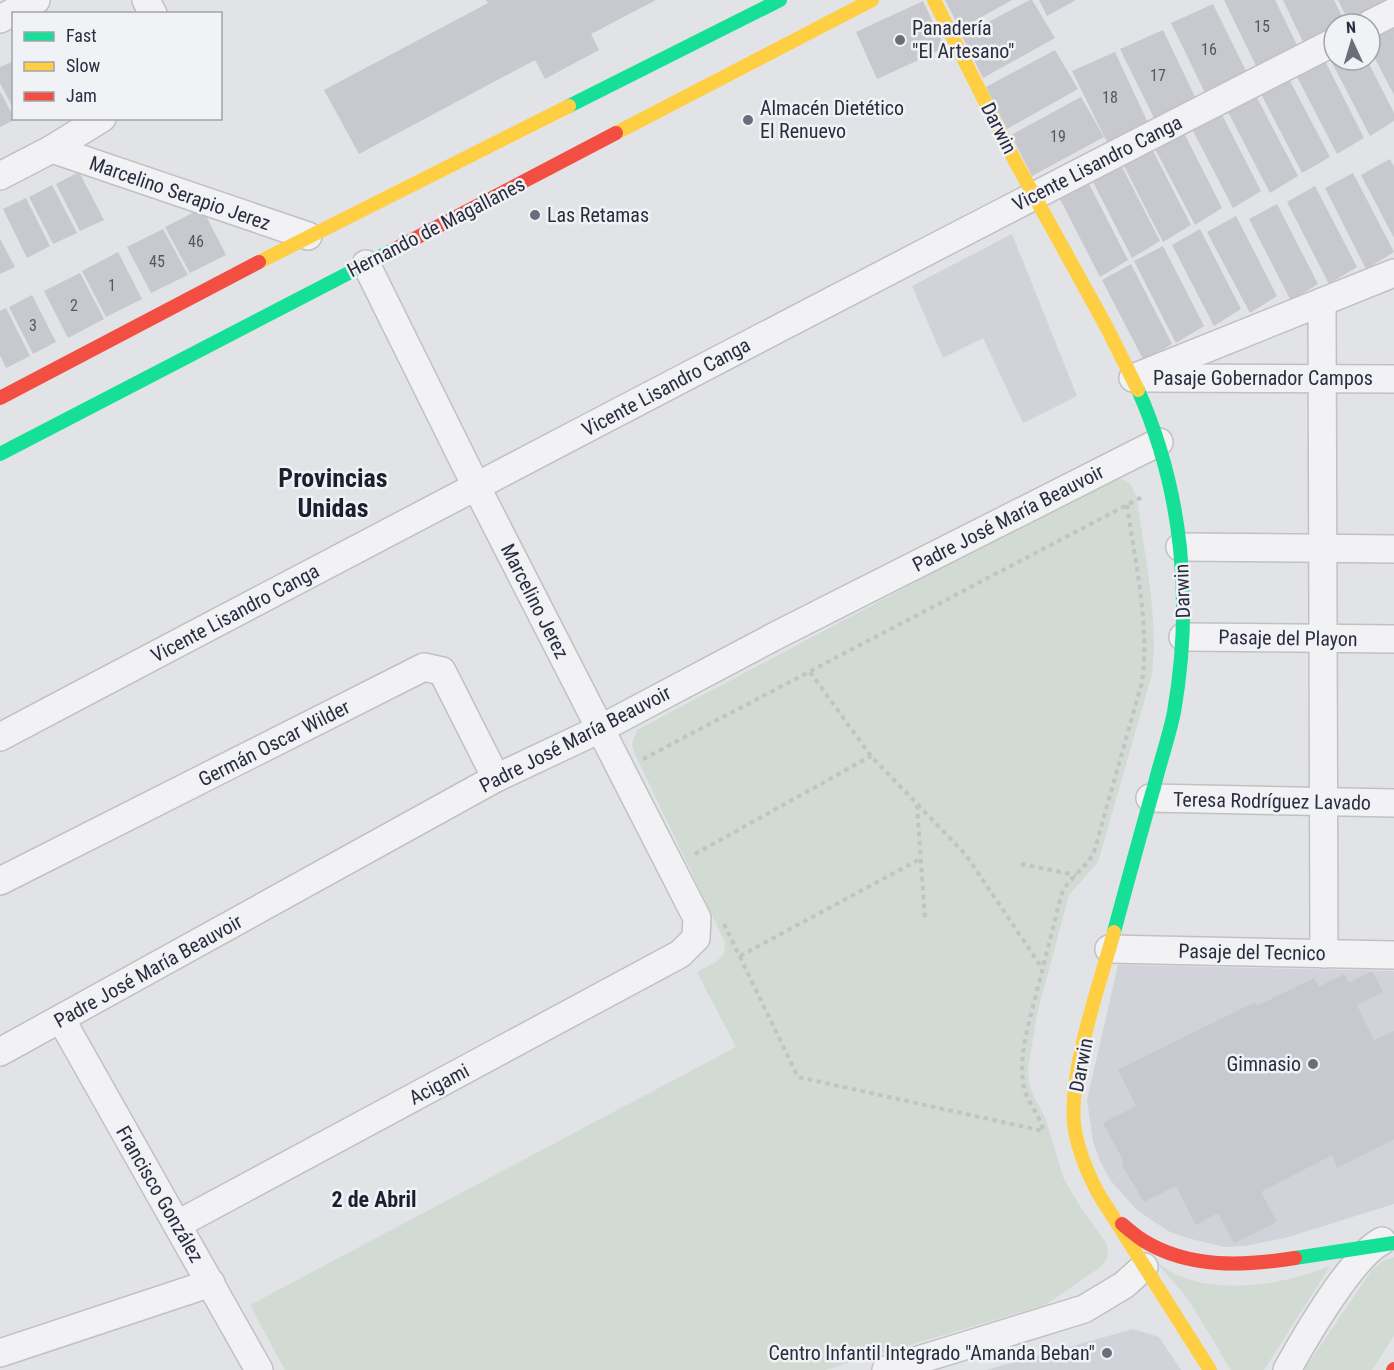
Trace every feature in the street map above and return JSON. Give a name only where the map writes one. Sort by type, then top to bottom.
[{"type":"main road","points":[[0,398],[308,236],[780,0]]},
{"type":"main road","name":"Hernando de Magallanes","points":[[0,454],[872,0]]},
{"type":"main road","name":"Darwin","points":[[934,0],[1034,195],[1133,378],[1159,441],[1170,484],[1180,547],[1183,637],[1179,681],[1173,715],[1082,1050],[1075,1089],[1074,1114],[1076,1136],[1084,1164],[1113,1218],[1210,1370]]},
{"type":"main road","name":"Darwin","points":[[1113,1218],[1147,1243],[1175,1256],[1209,1264],[1242,1265],[1290,1261],[1388,1241]]},
{"type":"street","points":[[13,12],[36,0]]},
{"type":"street","name":"Vicente Lisandro Canga","points":[[0,737],[1034,195],[1322,48]]},
{"type":"street","points":[[0,176],[52,149],[99,120]]},
{"type":"street","name":"Marcelino Serapio Jerez","points":[[52,149],[308,236]]},
{"type":"street","name":"Marcelino Jerez","points":[[366,264],[600,729],[633,764],[697,918],[696,938]]},
{"type":"street","points":[[1133,378],[1394,273]]},
{"type":"street","points":[[1322,302],[1324,954]]},
{"type":"street","name":"Pasaje Gobernador Campos","points":[[1133,378],[1394,379]]},
{"type":"street","name":"Padre José María Beauvoir","points":[[0,1052],[496,778],[600,729],[781,633],[1159,441]]},
{"type":"street","points":[[1180,547],[1394,549]]},
{"type":"street","name":"Pasaje del Playon","points":[[1183,637],[1394,639]]},
{"type":"street","name":"Germán Oscar Wilder","points":[[0,881],[424,667],[442,671],[496,778]]},
{"type":"street","name":"Teresa Rodríguez Lavado","points":[[1150,798],[1394,803]]},
{"type":"street","name":"Acigami","points":[[178,1224],[680,954],[696,938]]},
{"type":"street","name":"Pasaje del Tecnico","points":[[1109,949],[1394,955]]},
{"type":"street","name":"Francisco González","points":[[61,1019],[259,1370]]},
{"type":"street","points":[[1287,1370],[1351,1270],[1388,1241]]},
{"type":"street","points":[[886,1370],[1084,1309],[1124,1285],[1144,1267]]},
{"type":"street","points":[[0,1353],[211,1282]]},
{"type":"path","points":[[633,764],[1127,504],[1170,484]]},
{"type":"path","points":[[1045,1137],[1038,1113],[1025,1094],[1022,1071],[1025,1038],[1063,890],[1090,860],[1094,852],[1142,682],[1144,628],[1127,504]]},
{"type":"path","points":[[810,672],[871,756],[977,870],[1043,969]]},
{"type":"path","points":[[692,856],[871,756]]},
{"type":"path","points":[[633,764],[650,768]]},
{"type":"path","points":[[916,804],[925,920]]},
{"type":"path","points":[[740,956],[920,859]]},
{"type":"path","points":[[1021,864],[1076,875]]},
{"type":"path","points":[[720,916],[798,1077],[1043,1131]]},
{"type":"shaded area","points":[[1012,234],[1077,396],[1023,423],[983,338],[943,358],[912,286]]},
{"type":"shaded area","points":[[1112,478],[1122,479],[1129,483],[1137,498],[1154,630],[1152,674],[1098,862],[1069,895],[1037,1014],[1028,1070],[1029,1083],[1046,1119],[1063,1177],[1081,1208],[1105,1241],[1108,1249],[1107,1258],[1102,1266],[1045,1305],[825,1370],[285,1370],[250,1305],[736,1047],[697,972],[720,958],[725,942],[634,752],[632,744],[637,730]]},
{"type":"shaded area","points":[[1118,965],[1394,971],[1394,1204],[1285,1238],[1245,1246],[1225,1247],[1168,1231],[1137,1210],[1110,1180],[1100,1161],[1093,1141],[1087,1100]]},
{"type":"shaded area","points":[[1394,1257],[1394,1336],[1372,1370],[1304,1370],[1372,1270],[1385,1260]]},
{"type":"shaded area","points":[[1157,1263],[1174,1274],[1195,1281],[1234,1286],[1294,1278],[1330,1266],[1264,1370],[1231,1370],[1188,1299]]},
{"type":"shaded area","name":"Centro Infantil Integrado \"Amanda Beban\"","points":[[1133,1329],[1159,1337],[1181,1370],[986,1370]]},
{"type":"building","points":[[486,0],[656,0],[591,34],[599,50],[545,79],[535,60],[359,154],[324,90],[488,3]]},
{"type":"building","points":[[945,0],[1012,0],[960,29]]},
{"type":"building","points":[[1030,0],[1055,38],[983,78],[962,36]]},
{"type":"building","points":[[1039,0],[1076,0],[1047,16]]},
{"type":"building","points":[[1224,0],[1275,0],[1300,51],[1259,72]]},
{"type":"building","points":[[1283,0],[1334,0],[1340,12],[1322,12],[1322,35],[1304,44]]},
{"type":"building","points":[[1338,0],[1390,0],[1391,2],[1372,12],[1344,12]]},
{"type":"building","name":"Panadería \"El Artesano\"","points":[[923,1],[945,48],[877,79],[856,32]]},
{"type":"building","points":[[1213,4],[1248,75],[1207,97],[1171,23]]},
{"type":"building","points":[[1394,24],[1394,95],[1382,72],[1382,29]]},
{"type":"building","points":[[1163,30],[1197,101],[1156,122],[1120,49]]},
{"type":"building","points":[[1055,50],[1078,89],[1007,129],[986,87]]},
{"type":"building","points":[[1115,52],[1148,123],[1108,144],[1072,71]]},
{"type":"building","points":[[1322,58],[1322,72],[1331,72],[1364,138],[1337,154],[1295,73]]},
{"type":"building","points":[[12,62],[12,106],[0,83],[0,67]]},
{"type":"building","points":[[1337,72],[1373,72],[1394,113],[1394,121],[1370,136]]},
{"type":"building","points":[[1288,77],[1330,157],[1302,173],[1260,92]]},
{"type":"building","points":[[0,91],[12,114],[12,120],[14,120],[0,127]]},
{"type":"building","points":[[1256,96],[1298,176],[1270,193],[1228,112]]},
{"type":"building","points":[[1081,97],[1104,137],[1032,176],[1011,135]]},
{"type":"building","points":[[1220,111],[1261,191],[1233,208],[1191,127]]},
{"type":"building","points":[[1181,127],[1222,208],[1195,225],[1152,143]]},
{"type":"building","points":[[1150,145],[1191,225],[1163,242],[1121,160]]},
{"type":"building","points":[[1390,159],[1394,167],[1394,238],[1361,175]]},
{"type":"building","points":[[1119,161],[1160,241],[1132,258],[1090,176]]},
{"type":"building","points":[[79,172],[104,220],[80,231],[56,184]]},
{"type":"building","points":[[1353,173],[1394,252],[1366,269],[1325,188]]},
{"type":"building","points":[[1087,180],[1128,260],[1100,277],[1058,195]]},
{"type":"building","points":[[52,185],[77,233],[53,244],[29,197]]},
{"type":"building","points":[[1315,186],[1357,267],[1329,284],[1287,202]]},
{"type":"building","points":[[26,198],[50,246],[27,258],[3,209]]},
{"type":"building","points":[[1277,204],[1318,284],[1291,301],[1249,219]]},
{"type":"building","points":[[202,208],[226,255],[190,273],[165,227]]},
{"type":"building","points":[[1236,216],[1277,296],[1250,313],[1207,232]]},
{"type":"building","points":[[163,229],[188,275],[151,293],[127,247]]},
{"type":"building","points":[[1200,229],[1241,309],[1214,326],[1172,245]]},
{"type":"building","points":[[0,239],[15,267],[0,274]]},
{"type":"building","points":[[1163,246],[1204,326],[1176,343],[1134,261]]},
{"type":"building","points":[[118,252],[142,299],[106,317],[82,271]]},
{"type":"building","points":[[1131,264],[1172,344],[1144,361],[1102,280]]},
{"type":"building","points":[[80,273],[104,319],[68,338],[44,291]]},
{"type":"building","points":[[32,295],[56,342],[33,354],[9,307]]},
{"type":"building","points":[[6,308],[30,356],[6,368],[0,355],[0,311]]},
{"type":"building","points":[[1372,971],[1383,992],[1357,1005],[1374,1040],[1394,1031],[1394,1139],[1337,1168],[1332,1155],[1261,1192],[1277,1222],[1234,1243],[1218,1213],[1196,1225],[1176,1186],[1144,1202],[1123,1167],[1122,1158],[1103,1123],[1136,1106],[1118,1070],[1255,1002],[1257,1006],[1314,978],[1319,987],[1344,974],[1349,983]]},
{"type":"traffic: fast","points":[[569,106],[780,0]]},
{"type":"traffic: fast","points":[[0,454],[395,249]]},
{"type":"traffic: fast","points":[[1114,932],[1172,721],[1180,671],[1183,630],[1180,548],[1174,508],[1153,428],[1138,390]]},
{"type":"traffic: fast","points":[[1295,1258],[1394,1243]]},
{"type":"traffic: slow","points":[[616,133],[872,0]]},
{"type":"traffic: slow","points":[[934,0],[1015,161],[1106,326],[1138,390]]},
{"type":"traffic: slow","points":[[259,262],[569,106]]},
{"type":"traffic: slow","points":[[1114,932],[1086,1028],[1076,1079],[1075,1133],[1083,1160],[1098,1193],[1210,1370]]},
{"type":"traffic: jam","points":[[395,249],[616,133]]},
{"type":"traffic: jam","points":[[0,398],[259,262]]},
{"type":"traffic: jam","points":[[1122,1224],[1141,1239],[1162,1250],[1199,1261],[1237,1264],[1295,1258]]},
{"type":"place","name":"Panadería \"El Artesano\"","points":[[900,40]]},
{"type":"place","name":"Almacén Dietético El Renuevo","points":[[748,120]]},
{"type":"place","name":"Las Retamas","points":[[535,215]]},
{"type":"place","name":"Gimnasio","points":[[1313,1064]]},
{"type":"place","name":"Centro Infantil Integrado \"Amanda Beban\"","points":[[1107,1353]]},
{"type":"district","name":"Provincias Unidas","points":[[333,493]]},
{"type":"district","name":"2 de Abril","points":[[374,1199]]}]
